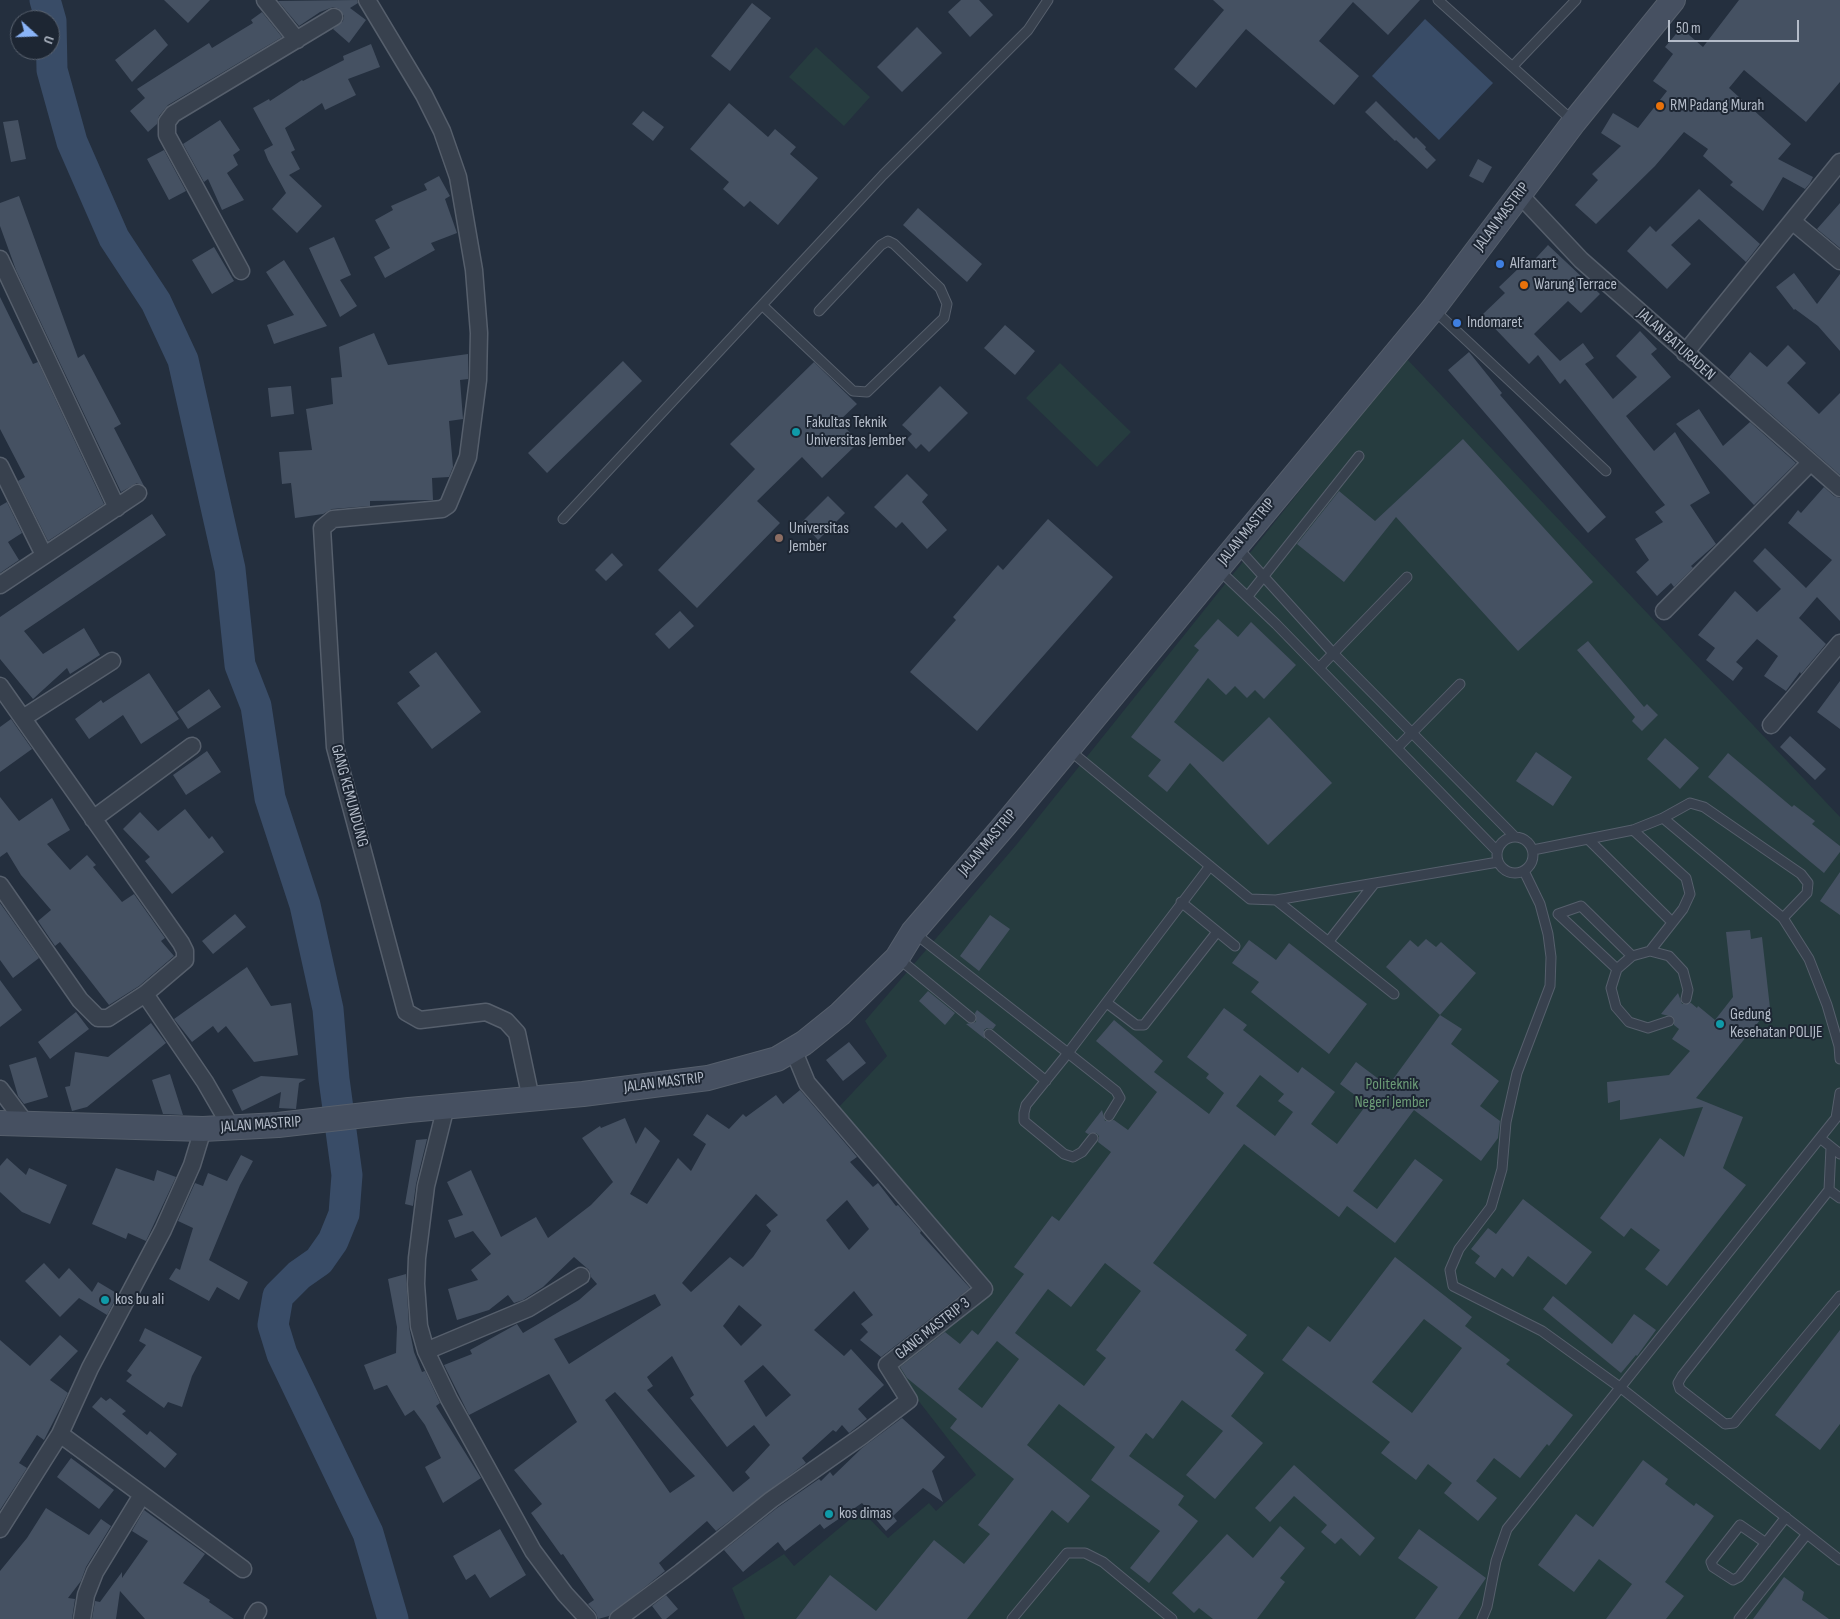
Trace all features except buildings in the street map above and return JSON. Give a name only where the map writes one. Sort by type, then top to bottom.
[{"type":"main road","name":"JALAN MASTRIP","points":[[0,1123],[203,1129],[278,1125],[446,1106],[529,1089],[708,1078],[777,1058],[804,1043],[840,1014],[897,958],[912,932],[1068,749],[1433,309],[1574,122],[1673,0]]},
{"type":"street","points":[[265,0],[297,40]]},
{"type":"street","name":"GANG KEMUNDUNG","points":[[367,0],[424,95],[442,131],[458,178],[474,270],[479,333],[478,380],[468,457],[452,499],[442,508],[333,519],[322,528],[335,747],[406,1012],[420,1020],[486,1012],[506,1021],[517,1033],[529,1089]]},
{"type":"street","points":[[241,271],[167,135],[167,122],[173,114],[334,17]]},
{"type":"street","points":[[1685,353],[1840,162]]},
{"type":"street","name":"JALAN BATURADEN","points":[[1520,194],[1581,260],[1840,488]]},
{"type":"street","points":[[1792,221],[1840,261]]},
{"type":"street","points":[[0,259],[116,508]]},
{"type":"street","points":[[1664,611],[1810,463]]},
{"type":"street","points":[[2,474],[44,555]]},
{"type":"street","points":[[0,585],[138,493]]},
{"type":"street","points":[[1771,725],[1840,644]]},
{"type":"street","points":[[22,718],[112,661]]},
{"type":"street","points":[[0,686],[185,951],[182,964],[145,994],[108,1018],[95,1017],[80,1000],[0,886]]},
{"type":"street","points":[[93,819],[192,746]]},
{"type":"street","points":[[145,994],[205,1082],[231,1127]]},
{"type":"street","name":"GANG MASTRIP 3","points":[[618,1619],[681,1572],[771,1500],[862,1436],[908,1400],[887,1364],[984,1289],[807,1083],[793,1049]]},
{"type":"street","points":[[0,1089],[27,1125]]},
{"type":"street","points":[[446,1106],[426,1186],[417,1258],[416,1284],[419,1326],[426,1351],[449,1399],[533,1551],[565,1594],[588,1619]]},
{"type":"street","points":[[0,1529],[60,1434],[90,1368],[163,1230],[192,1165],[203,1129]]},
{"type":"street","points":[[426,1351],[529,1308],[582,1276]]},
{"type":"street","points":[[60,1434],[243,1569]]},
{"type":"street","points":[[82,1619],[86,1595],[94,1572],[142,1495]]},
{"type":"lane","points":[[563,519],[883,175],[1028,30],[1048,0]]},
{"type":"lane","points":[[1438,0],[1574,122]]},
{"type":"lane","points":[[1513,66],[1576,0]]},
{"type":"lane","points":[[762,305],[853,391],[867,392],[944,318],[947,304],[940,288],[894,244],[888,241],[881,245],[819,311]]},
{"type":"lane","points":[[1433,309],[1606,471]]},
{"type":"lane","points":[[1248,596],[1265,577],[1359,456]]},
{"type":"lane","points":[[1236,546],[1333,653],[1514,836],[1526,840],[1533,850],[1532,862],[1524,871],[1512,873],[1502,868],[1498,862],[1497,851],[1503,841],[1514,836]]},
{"type":"lane","points":[[1217,569],[1248,596],[1497,851]]},
{"type":"lane","points":[[1318,668],[1407,577]]},
{"type":"lane","points":[[1397,748],[1460,684]]},
{"type":"lane","points":[[1068,749],[1250,899],[1276,900],[1498,862]]},
{"type":"lane","points":[[1533,850],[1633,830],[1663,818],[1690,803],[1704,807],[1801,874],[1808,883],[1807,893],[1783,918]]},
{"type":"lane","points":[[1663,818],[1783,918],[1809,958],[1827,1005],[1839,1046],[1840,1059]]},
{"type":"lane","points":[[1633,830],[1686,878],[1690,894],[1683,909],[1650,951]]},
{"type":"lane","points":[[1588,840],[1672,922]]},
{"type":"lane","points":[[1093,1138],[1082,1152],[1074,1157],[1064,1154],[1024,1121],[1026,1105],[1107,1003],[1181,902],[1210,866]]},
{"type":"lane","points":[[1524,871],[1540,904],[1551,957],[1550,986],[1517,1073],[1506,1122],[1502,1169],[1491,1207],[1459,1248],[1450,1270],[1453,1286],[1542,1331],[1621,1388],[1840,1560]]},
{"type":"lane","points":[[1328,941],[1374,884]]},
{"type":"lane","points":[[1276,900],[1394,994]]},
{"type":"lane","points":[[1181,902],[1234,946]]},
{"type":"lane","points":[[1540,904],[1558,914],[1617,969]]},
{"type":"lane","points":[[1558,914],[1581,906],[1632,956]]},
{"type":"lane","points":[[912,932],[1116,1090],[1120,1098],[1109,1116]]},
{"type":"lane","points":[[1107,1003],[1136,1025],[1144,1026],[1217,932]]},
{"type":"lane","points":[[1669,1021],[1648,1028],[1629,1022],[1616,1008],[1611,988],[1617,969],[1632,956],[1650,951],[1669,956],[1683,971],[1688,990],[1686,1000]]},
{"type":"lane","points":[[897,958],[971,1018]]},
{"type":"lane","points":[[989,1034],[1046,1081]]},
{"type":"lane","points":[[1482,1619],[1487,1608],[1496,1560],[1507,1529],[1836,1118],[1840,1093]]},
{"type":"lane","points":[[1820,1138],[1840,1154]]},
{"type":"lane","points":[[1831,1147],[1829,1190],[1682,1376],[1678,1383],[1680,1389],[1725,1424],[1734,1424],[1840,1296]]},
{"type":"lane","points":[[1829,1190],[1840,1198]]},
{"type":"lane","points":[[1766,1543],[1740,1525],[1711,1562],[1713,1566],[1733,1580],[1740,1577],[1786,1518]]},
{"type":"lane","points":[[1739,1619],[1806,1534]]},
{"type":"lane","points":[[1012,1619],[1067,1552],[1085,1553],[1103,1562],[1172,1619]]},
{"type":"green space","points":[[816,47],[870,97],[844,126],[789,77]]},
{"type":"green space","name":"Politeknik Negeri Jember","points":[[1406,358],[1840,817],[1840,1619],[745,1619],[732,1588],[784,1554],[794,1566],[861,1510],[888,1538],[929,1503],[936,1511],[976,1475],[890,1364],[989,1289],[838,1108],[887,1056],[865,1021],[1017,844]]},
{"type":"green space","points":[[1060,363],[1131,432],[1097,467],[1026,398]]},
{"type":"water","points":[[1425,19],[1493,83],[1439,140],[1372,76]]},
{"type":"waterway","points":[[45,0],[51,21],[52,70],[72,142],[114,238],[156,302],[183,360],[230,569],[240,665],[256,706],[270,798],[305,905],[328,1009],[334,1079],[347,1175],[344,1214],[333,1241],[319,1261],[299,1275],[278,1296],[273,1325],[282,1354],[368,1533],[393,1619]]},
{"type":"place","name":"RM Padang Murah","points":[[1660,106]]},
{"type":"place","name":"Alfamart","points":[[1500,264]]},
{"type":"place","name":"Warung Terrace","points":[[1524,285]]},
{"type":"place","name":"Indomaret","points":[[1457,323]]},
{"type":"place","name":"Fakultas Teknik Universitas Jember","points":[[796,432]]},
{"type":"place","name":"Universitas Jember","points":[[779,538]]},
{"type":"place","name":"Gedung Kesehatan POLIJE","points":[[1720,1024]]},
{"type":"place","name":"kos bu ali","points":[[105,1300]]},
{"type":"place","name":"kos dimas","points":[[829,1514]]}]
